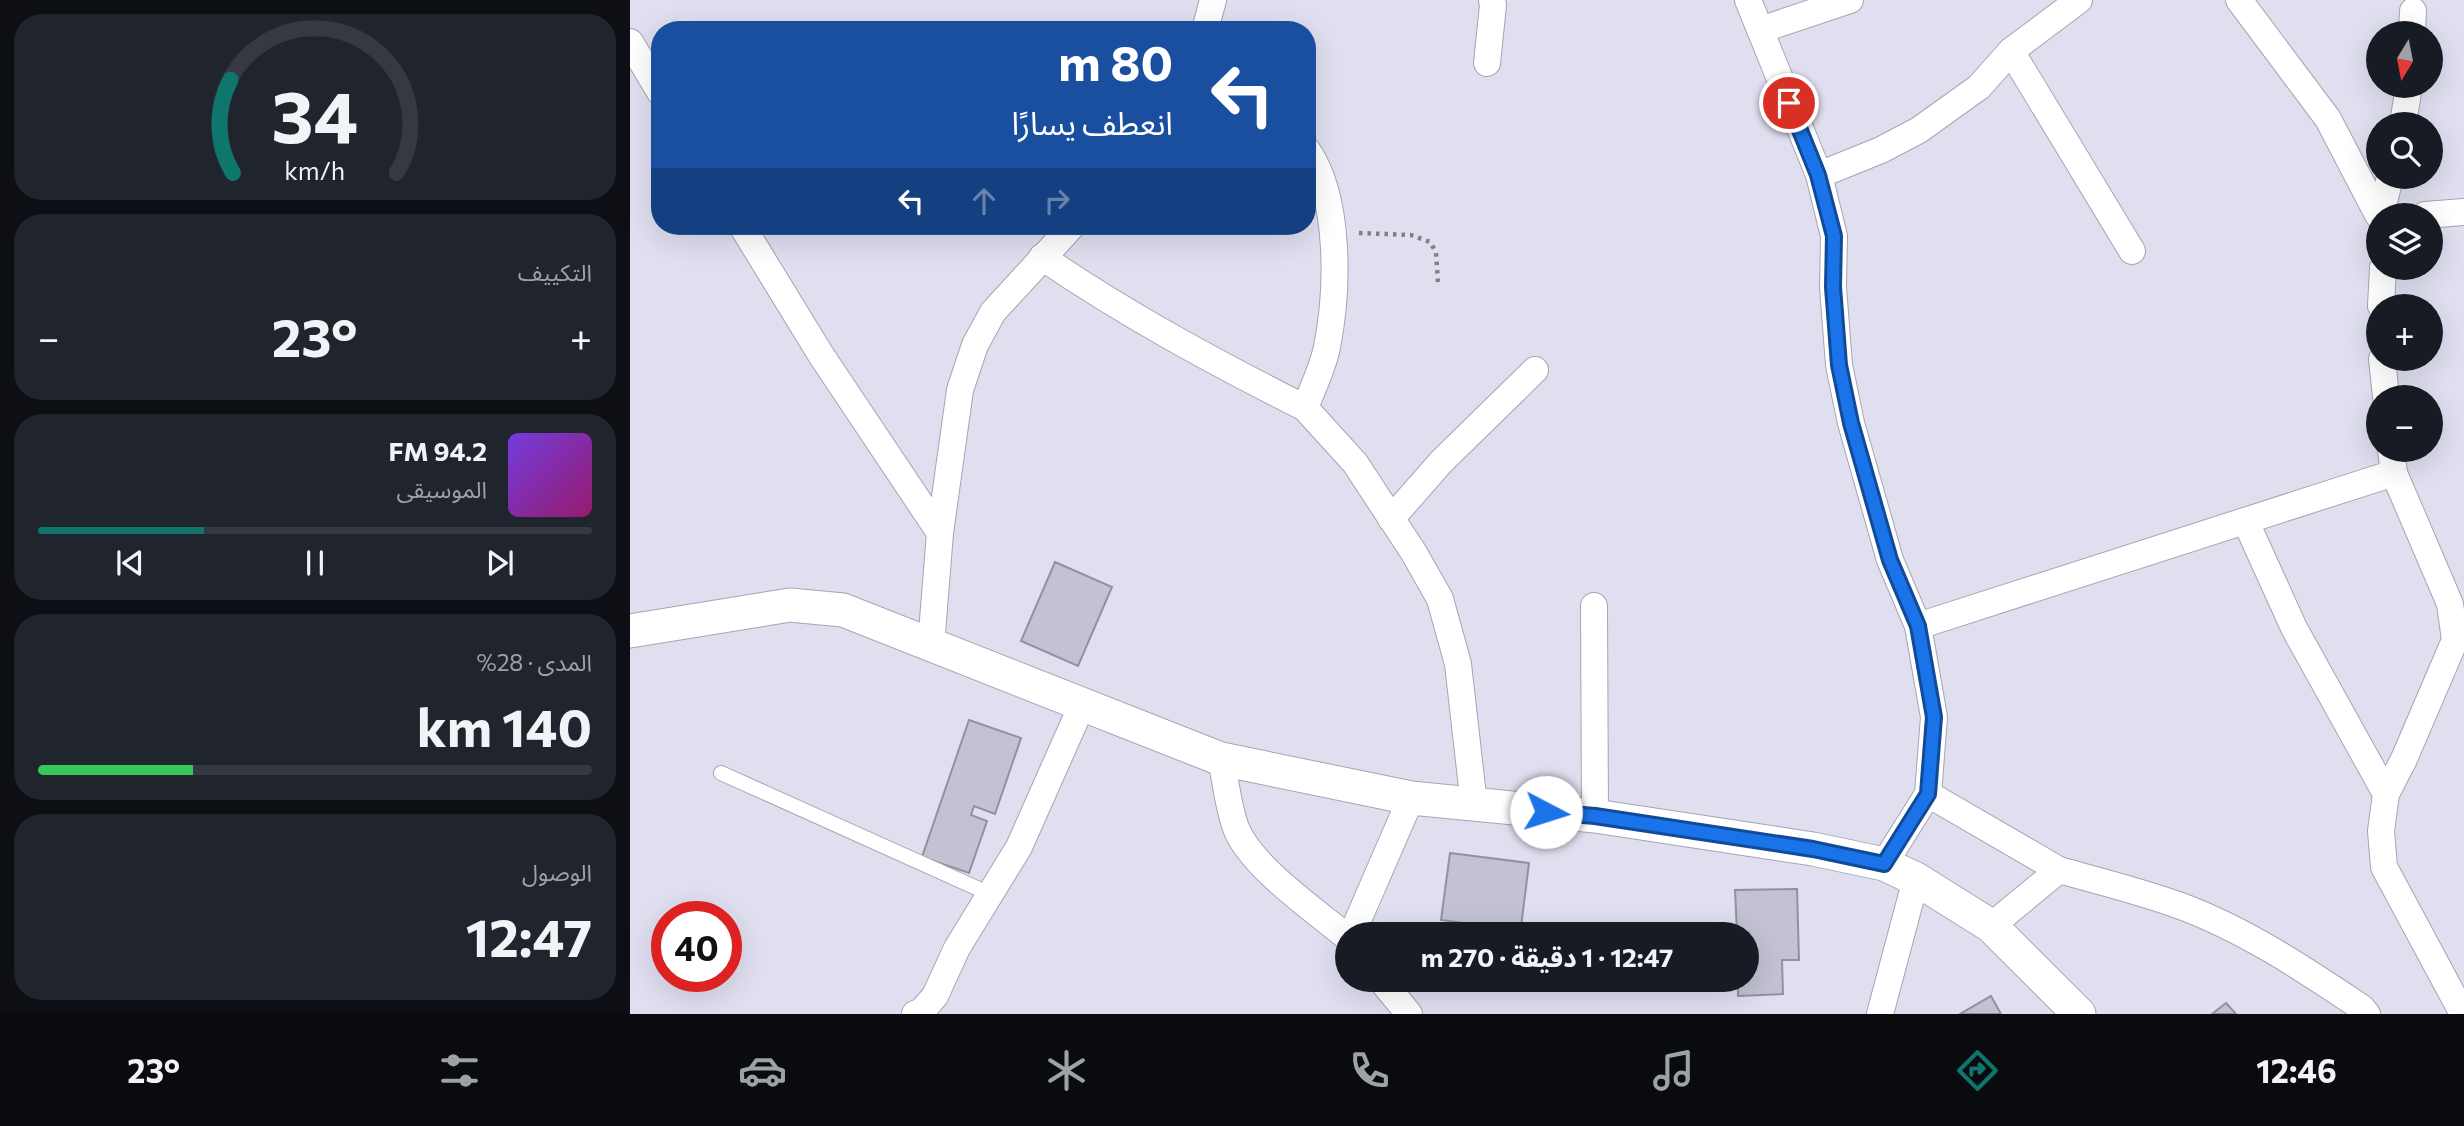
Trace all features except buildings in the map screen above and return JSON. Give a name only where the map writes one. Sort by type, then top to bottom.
[{"type":"street","points":[[1207,21],[1213,0]]},
{"type":"street","points":[[1487,63],[1492,0]]},
{"type":"street","points":[[1748,0],[1818,175],[1834,236],[1833,287],[1839,365],[1851,423],[1890,560],[1918,626],[1934,717],[1928,794],[1884,864]]},
{"type":"street","points":[[1760,30],[1850,0]]},
{"type":"street","points":[[1818,175],[1881,150],[1919,130],[1979,87],[2011,51],[2079,0]]},
{"type":"street","points":[[2239,0],[2328,119],[2374,203]]},
{"type":"street","points":[[630,42],[651,77]]},
{"type":"street","points":[[2011,51],[2132,251]]},
{"type":"street","points":[[1305,408],[1326,348],[1334,272],[1333,232],[1325,188],[1316,165]]},
{"type":"street","points":[[2443,214],[2464,212]]},
{"type":"street","points":[[748,235],[821,355],[940,533]]},
{"type":"street","points":[[931,645],[940,533],[960,390],[975,345],[993,312],[1063,235]]},
{"type":"street","points":[[1042,257],[1116,305],[1224,367],[1305,408],[1355,463],[1440,599],[1458,664],[1474,805]]},
{"type":"street","points":[[1391,519],[1441,462],[1535,370]]},
{"type":"street","points":[[1918,626],[2246,522],[2391,462]]},
{"type":"street","points":[[2393,462],[2450,604],[2460,637],[2386,794],[2381,831],[2384,867],[2463,1014]]},
{"type":"street","points":[[2246,522],[2294,628],[2386,794]]},
{"type":"street","points":[[630,631],[790,605],[843,610],[1221,760],[1411,798],[1595,816],[1813,849],[1884,864],[1916,880],[1991,926],[2078,1014]]},
{"type":"street","points":[[1594,606],[1595,816]]},
{"type":"street","points":[[915,1014],[922,1011],[935,996],[957,948],[1019,847],[1082,705]]},
{"type":"street","points":[[1221,760],[1237,829],[1250,851],[1268,871],[1335,927]]},
{"type":"street","points":[[1928,794],[2059,870],[2179,906],[2257,942],[2314,975],[2367,1014]]},
{"type":"street","points":[[1357,922],[1411,798]]},
{"type":"street","points":[[1991,926],[2059,870]]},
{"type":"street","points":[[1880,1014],[1916,880]]},
{"type":"street","points":[[1391,992],[1409,1014]]},
{"type":"lane","points":[[721,773],[990,894]]},
{"type":"path","points":[[1333,232],[1411,236],[1430,242],[1436,252],[1438,283]]},
{"type":"route","points":[[1546,812],[1595,816],[1813,849],[1884,864],[1928,794],[1934,717],[1918,626],[1890,560],[1851,423],[1839,365],[1833,287],[1834,236],[1818,175],[1789,103]]}]
